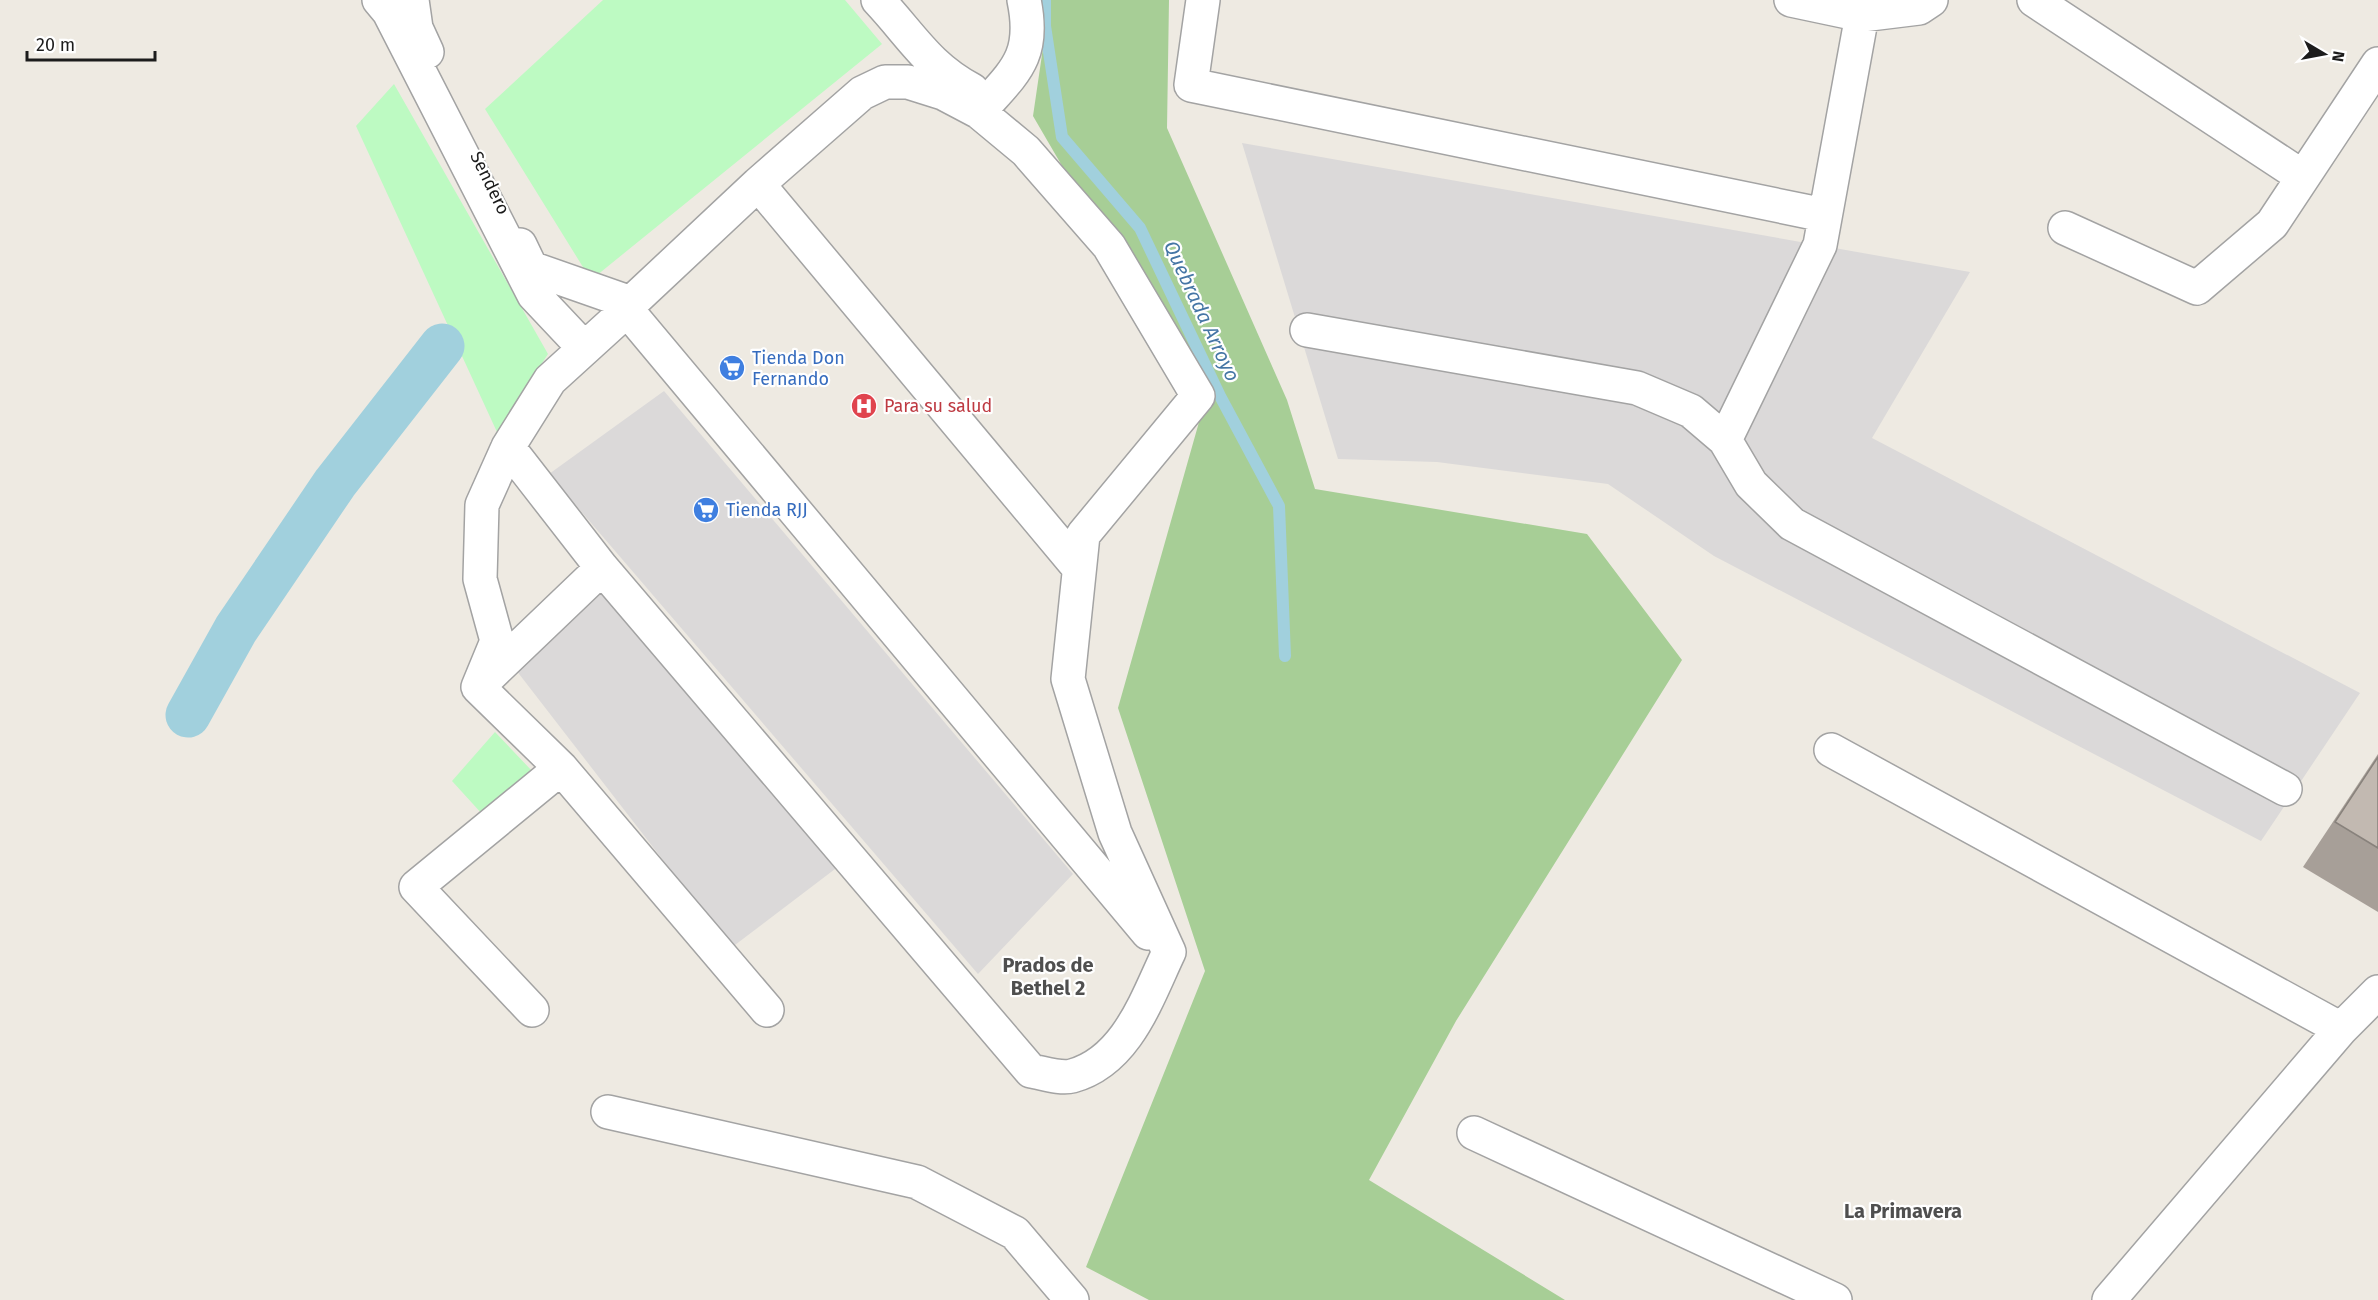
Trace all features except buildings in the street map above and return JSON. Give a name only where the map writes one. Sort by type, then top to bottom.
[{"type":"street","points":[[379,0],[389,12],[534,295],[584,348]]},
{"type":"street","points":[[508,447],[602,568],[1031,1071],[1071,1076],[1105,1061],[1136,1023],[1169,952],[1115,833],[1068,679],[1078,567],[1083,535],[1198,396],[1109,246],[985,106],[927,59],[904,27],[878,0]]},
{"type":"street","points":[[985,106],[1018,68],[1028,41],[1028,20],[1024,0]]},
{"type":"street","points":[[1203,0],[1191,85],[1822,230]]},
{"type":"street","points":[[1791,0],[1862,15],[1921,3]]},
{"type":"street","points":[[2034,0],[2303,177]]},
{"type":"street","name":"Sendero","points":[[409,9],[531,268],[629,307]]},
{"type":"street","points":[[1725,440],[1822,230],[1862,15]]},
{"type":"street","points":[[2065,228],[2197,288],[2272,224],[2378,64]]},
{"type":"street","points":[[478,687],[497,641],[480,579],[482,505],[508,447],[550,380],[758,184],[862,93],[885,82],[908,82],[985,106]]},
{"type":"street","points":[[758,184],[1078,567]]},
{"type":"street","points":[[629,307],[1149,934],[1150,975],[1136,1023]]},
{"type":"street","points":[[1307,330],[1637,388],[1691,411],[1725,440],[1751,484],[1792,524],[2285,789]]},
{"type":"street","points":[[478,687],[602,568]]},
{"type":"street","points":[[478,687],[561,768],[767,1010]]},
{"type":"street","points":[[1831,750],[2341,1029]]},
{"type":"street","points":[[532,1010],[416,887],[561,768]]},
{"type":"street","points":[[2109,1300],[2341,1029],[2378,992]]},
{"type":"street","points":[[608,1112],[917,1182],[1015,1233],[1072,1300]]},
{"type":"street","points":[[1474,1133],[1835,1300]]},
{"type":"shaded area","points":[[1242,143],[1970,272],[1872,438],[2360,693],[2261,841],[1714,556],[1608,484],[1437,462],[1338,459]]},
{"type":"shaded area","points":[[664,391],[1073,874],[978,974],[549,474]]},
{"type":"shaded area","points":[[603,586],[839,866],[731,948],[516,670]]},
{"type":"green space","points":[[603,0],[845,0],[882,44],[591,280],[485,109]]},
{"type":"green space","points":[[1050,0],[1169,0],[1167,128],[1287,400],[1315,489],[1587,534],[1682,660],[1456,1021],[1369,1180],[1565,1300],[1149,1300],[1086,1267],[1205,971],[1118,708],[1203,408],[1033,116]]},
{"type":"green space","points":[[394,84],[548,354],[497,432],[356,126]]},
{"type":"green space","points":[[495,732],[533,772],[483,815],[452,781]]},
{"type":"waterway","name":"Quebrada Arroyo","points":[[1045,0],[1045,26],[1062,137],[1140,228],[1220,396],[1279,506],[1285,656]]},
{"type":"waterway","points":[[188,715],[236,629],[335,483],[442,346]]},
{"type":"place","name":"Tienda Don Fernando","points":[[732,368]]},
{"type":"place","name":"Para su salud","points":[[864,406]]},
{"type":"place","name":"Tienda RJJ","points":[[706,510]]},
{"type":"district","name":"Prados de Bethel 2","points":[[1048,976]]},
{"type":"district","name":"La Primavera","points":[[1903,1211]]}]
